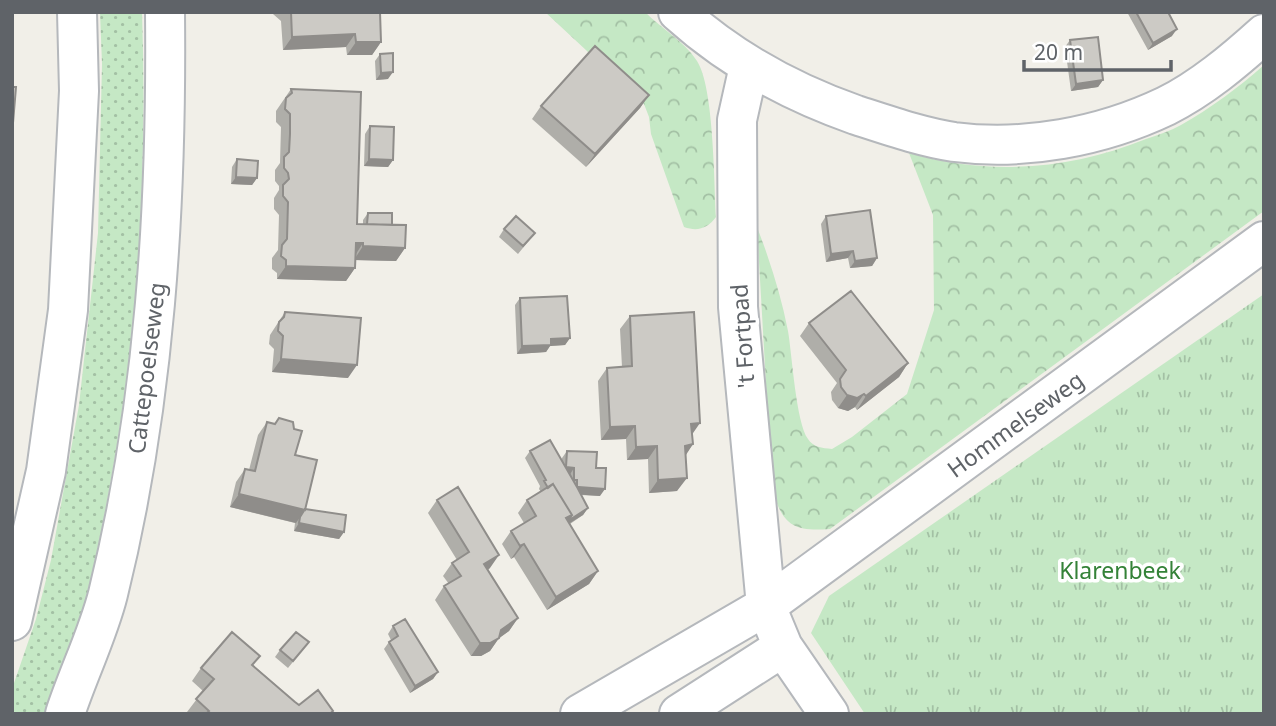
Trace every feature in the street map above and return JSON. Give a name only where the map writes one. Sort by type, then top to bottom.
[{"type":"street","points":[[12,621],[46,471],[68,310],[78,116],[77,12]]},
{"type":"street","name":"Cattepoelseweg","points":[[65,714],[108,597],[130,498],[141,425],[162,207],[166,106],[165,12]]},
{"type":"street","points":[[678,12],[723,50],[749,66],[794,90],[839,109],[954,142],[1021,145],[1098,131],[1167,105],[1235,61],[1264,34]]},
{"type":"street","name":"'t Fortpad","points":[[749,66],[737,120],[738,307],[766,607]]},
{"type":"street","name":"Hommelseweg","points":[[580,714],[766,607],[1264,241]]},
{"type":"street","points":[[766,607],[783,647],[829,714]]},
{"type":"street","points":[[679,714],[783,647]]},
{"type":"green space","points":[[100,12],[142,12],[143,165],[125,393],[99,544],[78,630],[49,714],[12,714],[12,689],[36,619],[51,560],[79,405],[98,233],[102,64]]},
{"type":"green space","points":[[545,12],[645,12],[692,54],[703,74],[710,113],[716,217],[710,224],[698,229],[684,227],[651,134],[644,104]]},
{"type":"green space","points":[[1264,65],[1264,211],[830,529],[806,529],[790,523],[785,518],[772,488],[757,227],[775,278],[785,318],[797,404],[804,431],[812,444],[832,449],[852,437],[907,394],[934,310],[933,215],[909,153],[969,165],[999,167],[1088,158],[1181,125],[1224,97]]},
{"type":"green space","name":"Klarenbeek","points":[[1264,294],[1264,714],[865,714],[811,633],[829,596]]},
{"type":"building","points":[[291,12],[380,12],[381,42],[356,42],[355,34],[292,37]]},
{"type":"building","points":[[1136,12],[1168,12],[1177,29],[1153,43]]},
{"type":"building","points":[[1098,37],[1103,80],[1076,84],[1070,40]]},
{"type":"building","points":[[595,46],[649,95],[595,154],[541,106]]},
{"type":"building","points":[[393,53],[393,72],[381,73],[380,54]]},
{"type":"building","points":[[12,87],[16,87],[13,123],[12,123]]},
{"type":"building","points":[[291,89],[361,92],[357,224],[406,225],[405,248],[363,246],[363,243],[356,243],[355,268],[286,266],[286,260],[281,256],[282,245],[287,239],[288,202],[283,196],[283,185],[289,179],[284,168],[284,157],[289,152],[290,114],[285,109],[286,98],[292,93]]},
{"type":"building","points":[[370,126],[394,127],[393,160],[369,159]]},
{"type":"building","points":[[237,159],[258,161],[257,178],[236,177]]},
{"type":"building","points":[[870,210],[877,258],[855,261],[853,251],[831,254],[826,216]]},
{"type":"building","points":[[368,213],[392,213],[392,225],[367,224]]},
{"type":"building","points":[[516,216],[535,233],[523,246],[504,229]]},
{"type":"building","points":[[851,291],[908,363],[866,396],[864,394],[857,398],[847,395],[841,387],[840,379],[846,370],[809,323]]},
{"type":"building","points":[[567,296],[570,338],[551,339],[551,345],[522,346],[520,298]]},
{"type":"building","points":[[285,312],[361,318],[357,365],[281,359],[283,336],[278,331],[279,322]]},
{"type":"building","points":[[694,312],[700,423],[691,424],[693,444],[685,446],[687,478],[658,480],[657,446],[636,447],[635,426],[610,427],[607,368],[632,366],[630,316]]},
{"type":"building","points":[[279,418],[293,422],[294,429],[302,431],[295,455],[317,460],[305,510],[239,494],[245,469],[255,471],[267,422],[275,424]]},
{"type":"building","points":[[550,440],[588,508],[568,521],[572,515],[553,484],[548,488],[530,451]]},
{"type":"building","points":[[567,451],[597,452],[596,468],[606,468],[605,489],[577,487],[574,468],[566,467]]},
{"type":"building","points":[[553,484],[572,515],[566,518],[598,571],[556,597],[524,544],[520,546],[511,531],[536,516],[527,500]]},
{"type":"building","points":[[458,487],[499,555],[484,564],[518,618],[501,630],[499,638],[490,643],[480,643],[444,586],[461,576],[452,563],[469,552],[437,500]]},
{"type":"building","points":[[305,509],[346,515],[344,532],[299,523]]},
{"type":"building","points":[[405,619],[438,672],[415,686],[389,642],[398,636],[393,626]]},
{"type":"building","points":[[232,632],[260,656],[252,665],[295,702],[299,705],[318,690],[333,711],[330,714],[206,714],[209,711],[196,699],[214,679],[201,668]]},
{"type":"building","points":[[296,632],[309,642],[293,661],[280,650]]}]
